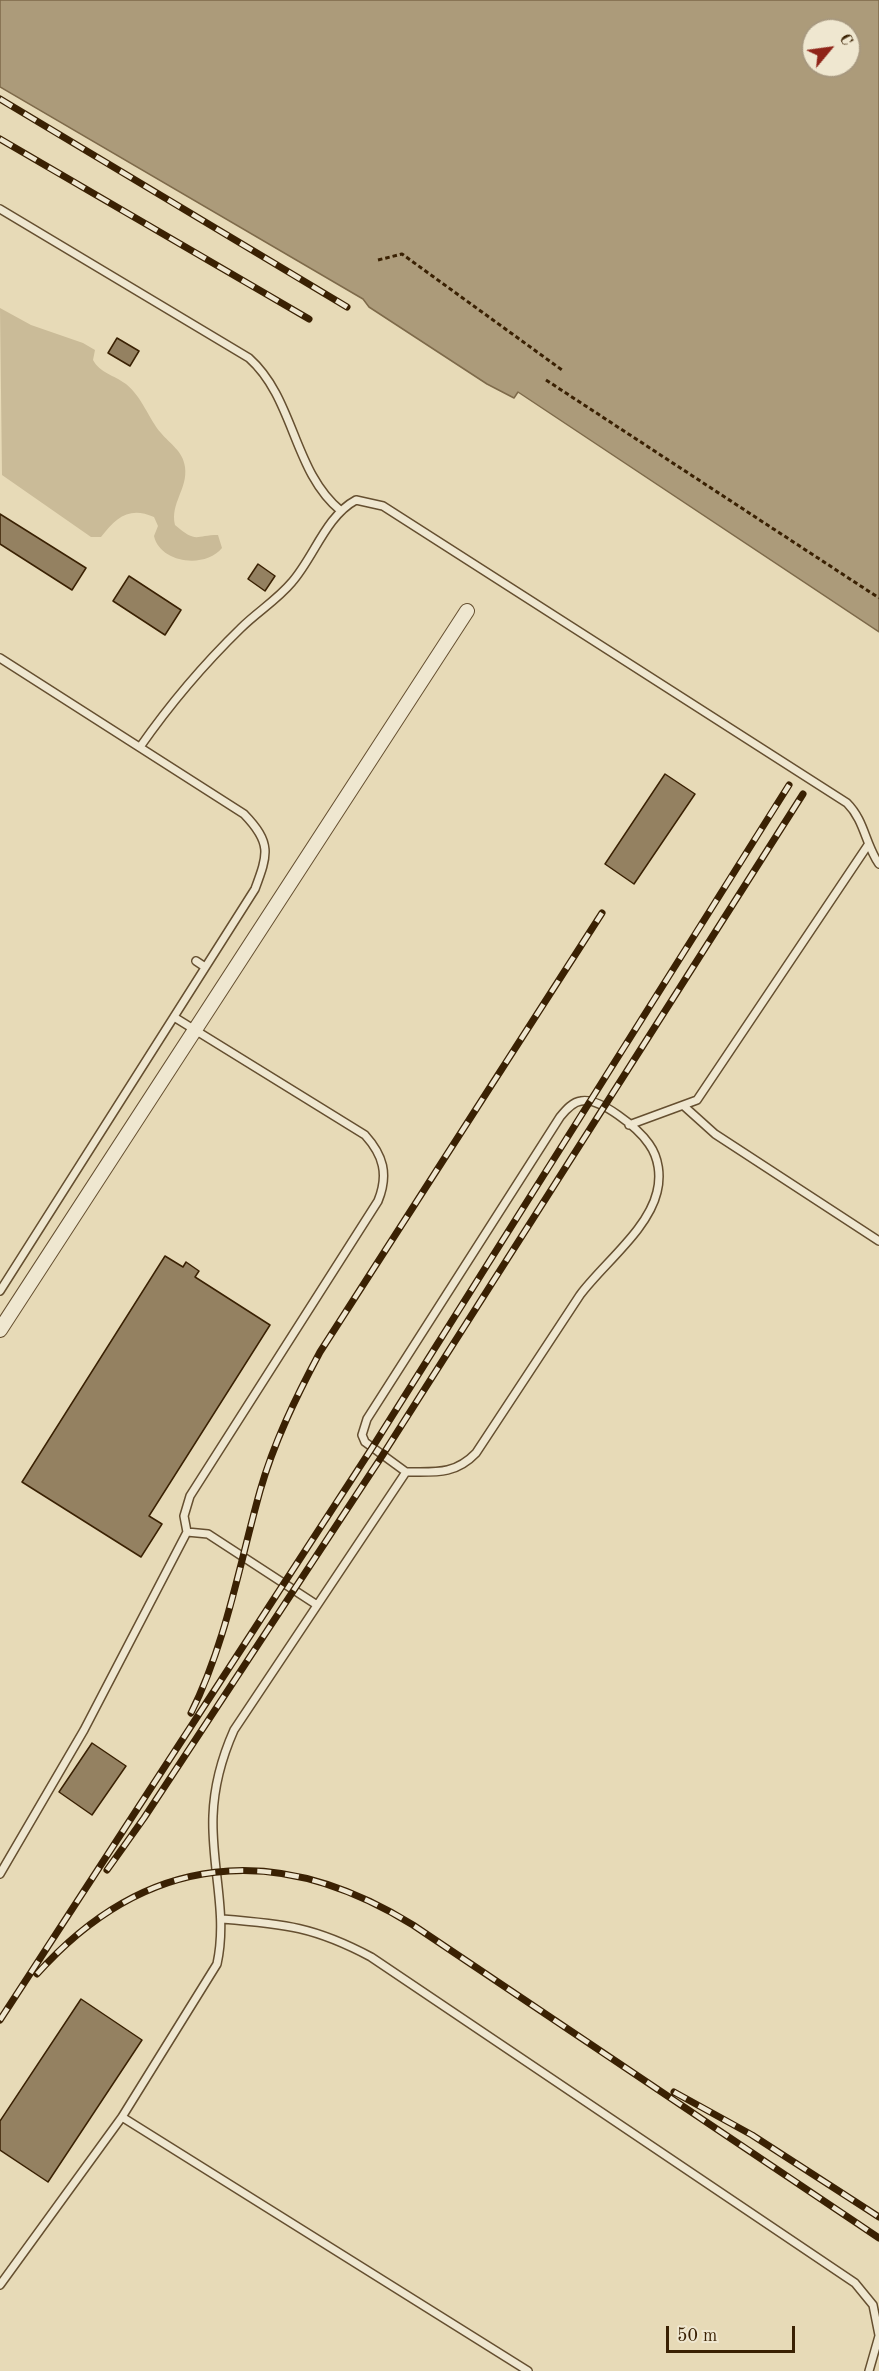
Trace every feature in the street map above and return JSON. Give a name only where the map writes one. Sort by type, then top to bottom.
[{"type":"street","points":[[0,1330],[466,611]]},
{"type":"lane","points":[[0,209],[239,350],[260,368],[278,396],[319,488],[341,511]]},
{"type":"lane","points":[[140,747],[192,679],[243,626],[289,586],[341,511],[356,500],[375,503],[834,794],[858,814],[868,845],[879,864]]},
{"type":"lane","points":[[0,658],[244,814],[260,831],[265,844],[266,860],[255,890],[0,1291]]},
{"type":"lane","points":[[629,1125],[685,1107],[697,1100],[709,1086],[868,845]]},
{"type":"lane","points":[[196,962],[206,967]]},
{"type":"lane","points":[[0,1874],[84,1730],[187,1532],[184,1516],[190,1496],[378,1201],[384,1178],[380,1154],[365,1134],[174,1017]]},
{"type":"lane","points":[[592,1100],[606,1106],[648,1143],[658,1164],[660,1178],[650,1211],[580,1295],[476,1453],[465,1465],[451,1471],[406,1472],[365,1442],[362,1428],[560,1117],[578,1101],[592,1100]]},
{"type":"lane","points":[[685,1107],[715,1134],[879,1241]]},
{"type":"lane","points":[[0,2284],[122,2117],[217,1964],[222,1941],[222,1919],[213,1816],[224,1752],[250,1705],[406,1472]]},
{"type":"lane","points":[[187,1532],[208,1534],[317,1605]]},
{"type":"lane","points":[[222,1919],[266,1922],[310,1930],[333,1938],[371,1957],[855,2283],[873,2305],[879,2335],[869,2371]]},
{"type":"lane","points":[[122,2117],[528,2371]]},
{"type":"path","points":[[378,260],[402,254],[562,370]]},
{"type":"path","points":[[546,380],[879,598]]},
{"type":"shaded area","points":[[0,0],[879,0],[879,632],[518,392],[514,398],[487,384],[369,307],[363,299],[0,87]]},
{"type":"shaded area","points":[[0,308],[31,325],[83,343],[95,350],[93,360],[96,364],[132,390],[156,427],[179,452],[184,461],[185,475],[175,510],[175,525],[192,537],[218,535],[222,548],[214,555],[195,561],[174,557],[158,545],[154,536],[158,526],[154,517],[138,513],[124,515],[101,537],[91,537],[2,475]]},
{"type":"building","points":[[117,338],[139,351],[130,366],[108,353]]},
{"type":"building","points":[[0,514],[86,568],[72,590],[0,544]]},
{"type":"building","points":[[258,564],[275,576],[265,591],[248,579]]},
{"type":"building","points":[[129,576],[181,610],[165,635],[113,601]]},
{"type":"building","points":[[665,774],[695,794],[634,884],[605,864]]},
{"type":"building","points":[[165,1256],[183,1267],[186,1262],[199,1271],[195,1277],[270,1325],[149,1516],[162,1524],[141,1557],[22,1482]]},
{"type":"building","points":[[92,1743],[126,1766],[92,1815],[59,1792]]},
{"type":"building","points":[[81,1999],[142,2040],[48,2182],[0,2150],[0,2121]]},
{"type":"railway","points":[[0,99],[347,307]]},
{"type":"railway","points":[[0,139],[309,319]]},
{"type":"railway","points":[[0,2020],[372,1448],[789,785]]},
{"type":"railway","points":[[107,1870],[144,1818],[382,1456],[803,794]]},
{"type":"railway","points":[[191,1713],[223,1632],[260,1491],[272,1455],[311,1369],[602,913]]},
{"type":"railway","points":[[37,1974],[79,1933],[123,1903],[168,1883],[215,1872],[263,1871],[312,1880],[362,1898],[413,1925],[879,2238]]},
{"type":"railway","points":[[674,2092],[752,2135],[879,2217]]}]
